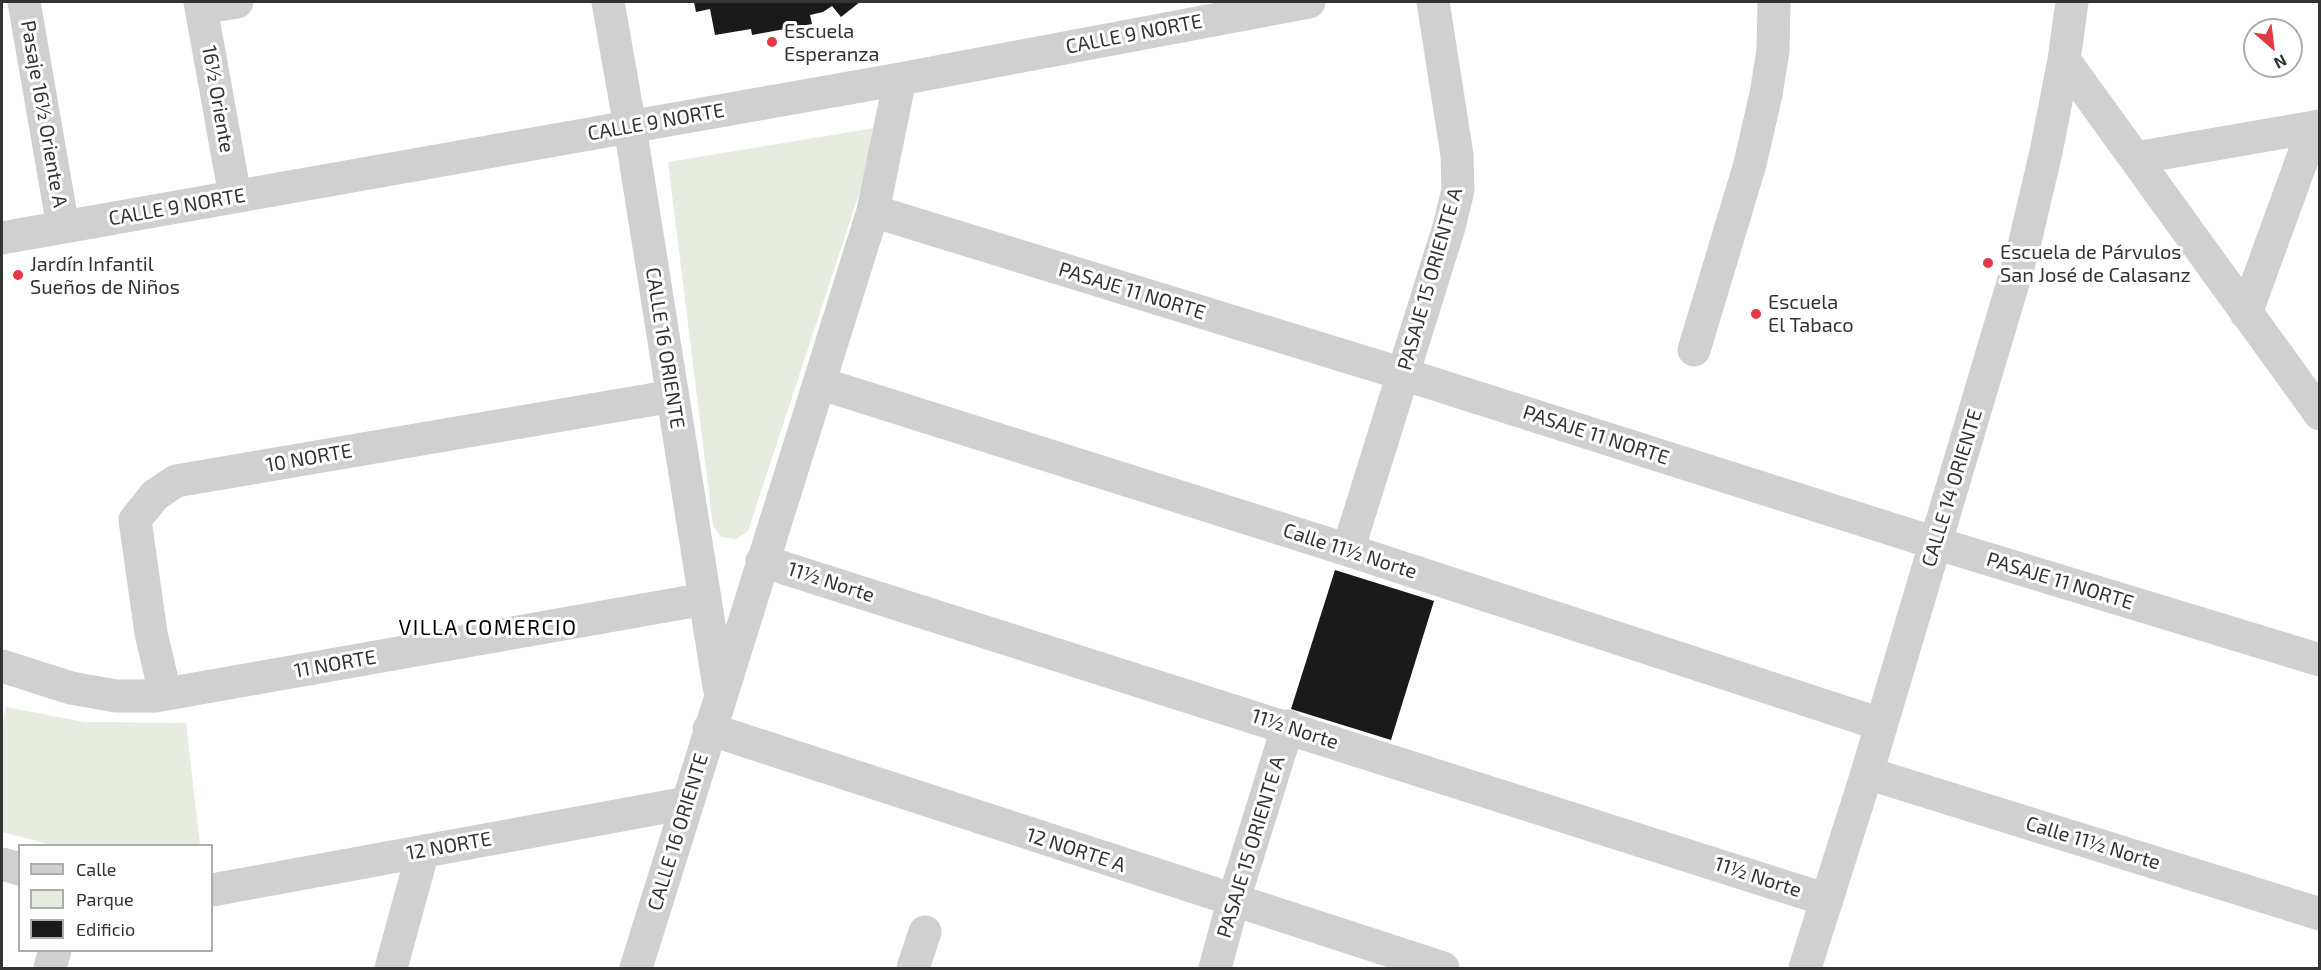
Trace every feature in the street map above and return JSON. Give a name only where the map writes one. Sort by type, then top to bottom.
[{"type":"street","name":"Pasaje 16½ Oriente A","points":[[24,2],[63,227]]},
{"type":"street","points":[[201,5],[237,2]]},
{"type":"street","name":"CALLE 16 ORIENTE","points":[[608,2],[630,126],[720,694]]},
{"type":"street","name":"CALLE 9 NORTE","points":[[2,238],[900,79],[1159,15],[1309,2]]},
{"type":"street","name":"PASAJE 15 ORIENTE A","points":[[1348,550],[1449,226],[1458,190],[1457,155],[1433,2]]},
{"type":"street","points":[[1694,350],[1750,164],[1762,114],[1773,51],[1774,2]]},
{"type":"street","name":"CALLE 14 ORIENTE","points":[[1805,969],[1867,772],[2024,246],[2046,152],[2064,60],[2072,2]]},
{"type":"street","name":"16½ Oriente","points":[[201,5],[235,196]]},
{"type":"street","points":[[2064,60],[2319,414]]},
{"type":"street","name":"CALLE 16 ORIENTE","points":[[636,969],[720,694],[873,211],[900,79]]},
{"type":"street","points":[[2135,158],[2317,127]]},
{"type":"street","points":[[2246,313],[2317,127]]},
{"type":"street","name":"PASAJE 11 NORTE","points":[[873,211],[1403,374],[1935,543],[2319,660]]},
{"type":"street","name":"Calle 11½ Norte","points":[[819,383],[1348,550],[1880,724]]},
{"type":"street","name":"10 NORTE","points":[[165,693],[151,633],[135,520],[155,495],[176,481],[673,396]]},
{"type":"street","name":"11½ Norte","points":[[762,561],[1288,726],[1827,900]]},
{"type":"street","name":"11 NORTE","points":[[2,666],[71,688],[116,696],[155,696],[705,599]]},
{"type":"street","name":"PASAJE 15 ORIENTE A","points":[[1215,969],[1233,902],[1288,726]]},
{"type":"street","name":"12 NORTE A","points":[[710,729],[1443,969]]},
{"type":"street","name":"Calle 11½ Norte","points":[[1867,772],[2319,914]]},
{"type":"street","name":"12 NORTE","points":[[213,890],[687,803]]},
{"type":"street","points":[[391,969],[423,851]]},
{"type":"street","points":[[2,864],[18,868]]},
{"type":"street","points":[[913,969],[925,932]]},
{"type":"street","points":[[50,969],[55,952]]},
{"type":"green space","points":[[881,127],[748,531],[736,539],[721,537],[713,526],[668,162]]},
{"type":"green space","points":[[6,707],[84,722],[186,723],[200,844],[48,844],[2,832],[2,729]]},
{"type":"building","points":[[694,2],[860,2],[841,17],[832,6],[823,12],[810,15],[812,24],[752,35],[751,29],[715,35],[710,9],[696,12]]},
{"type":"building","points":[[1335,570],[1434,601],[1391,740],[1291,709]]},
{"type":"place","name":"Escuela Esperanza","points":[[772,42]]},
{"type":"place","name":"Escuela de Párvulos San José de Calasanz","points":[[1988,263]]},
{"type":"place","name":"Jardín Infantil Sueños de Niños","points":[[18,275]]},
{"type":"place","name":"Escuela El Tabaco","points":[[1756,314]]},
{"type":"district","name":"VILLA COMERCIO","points":[[488,628]]}]
